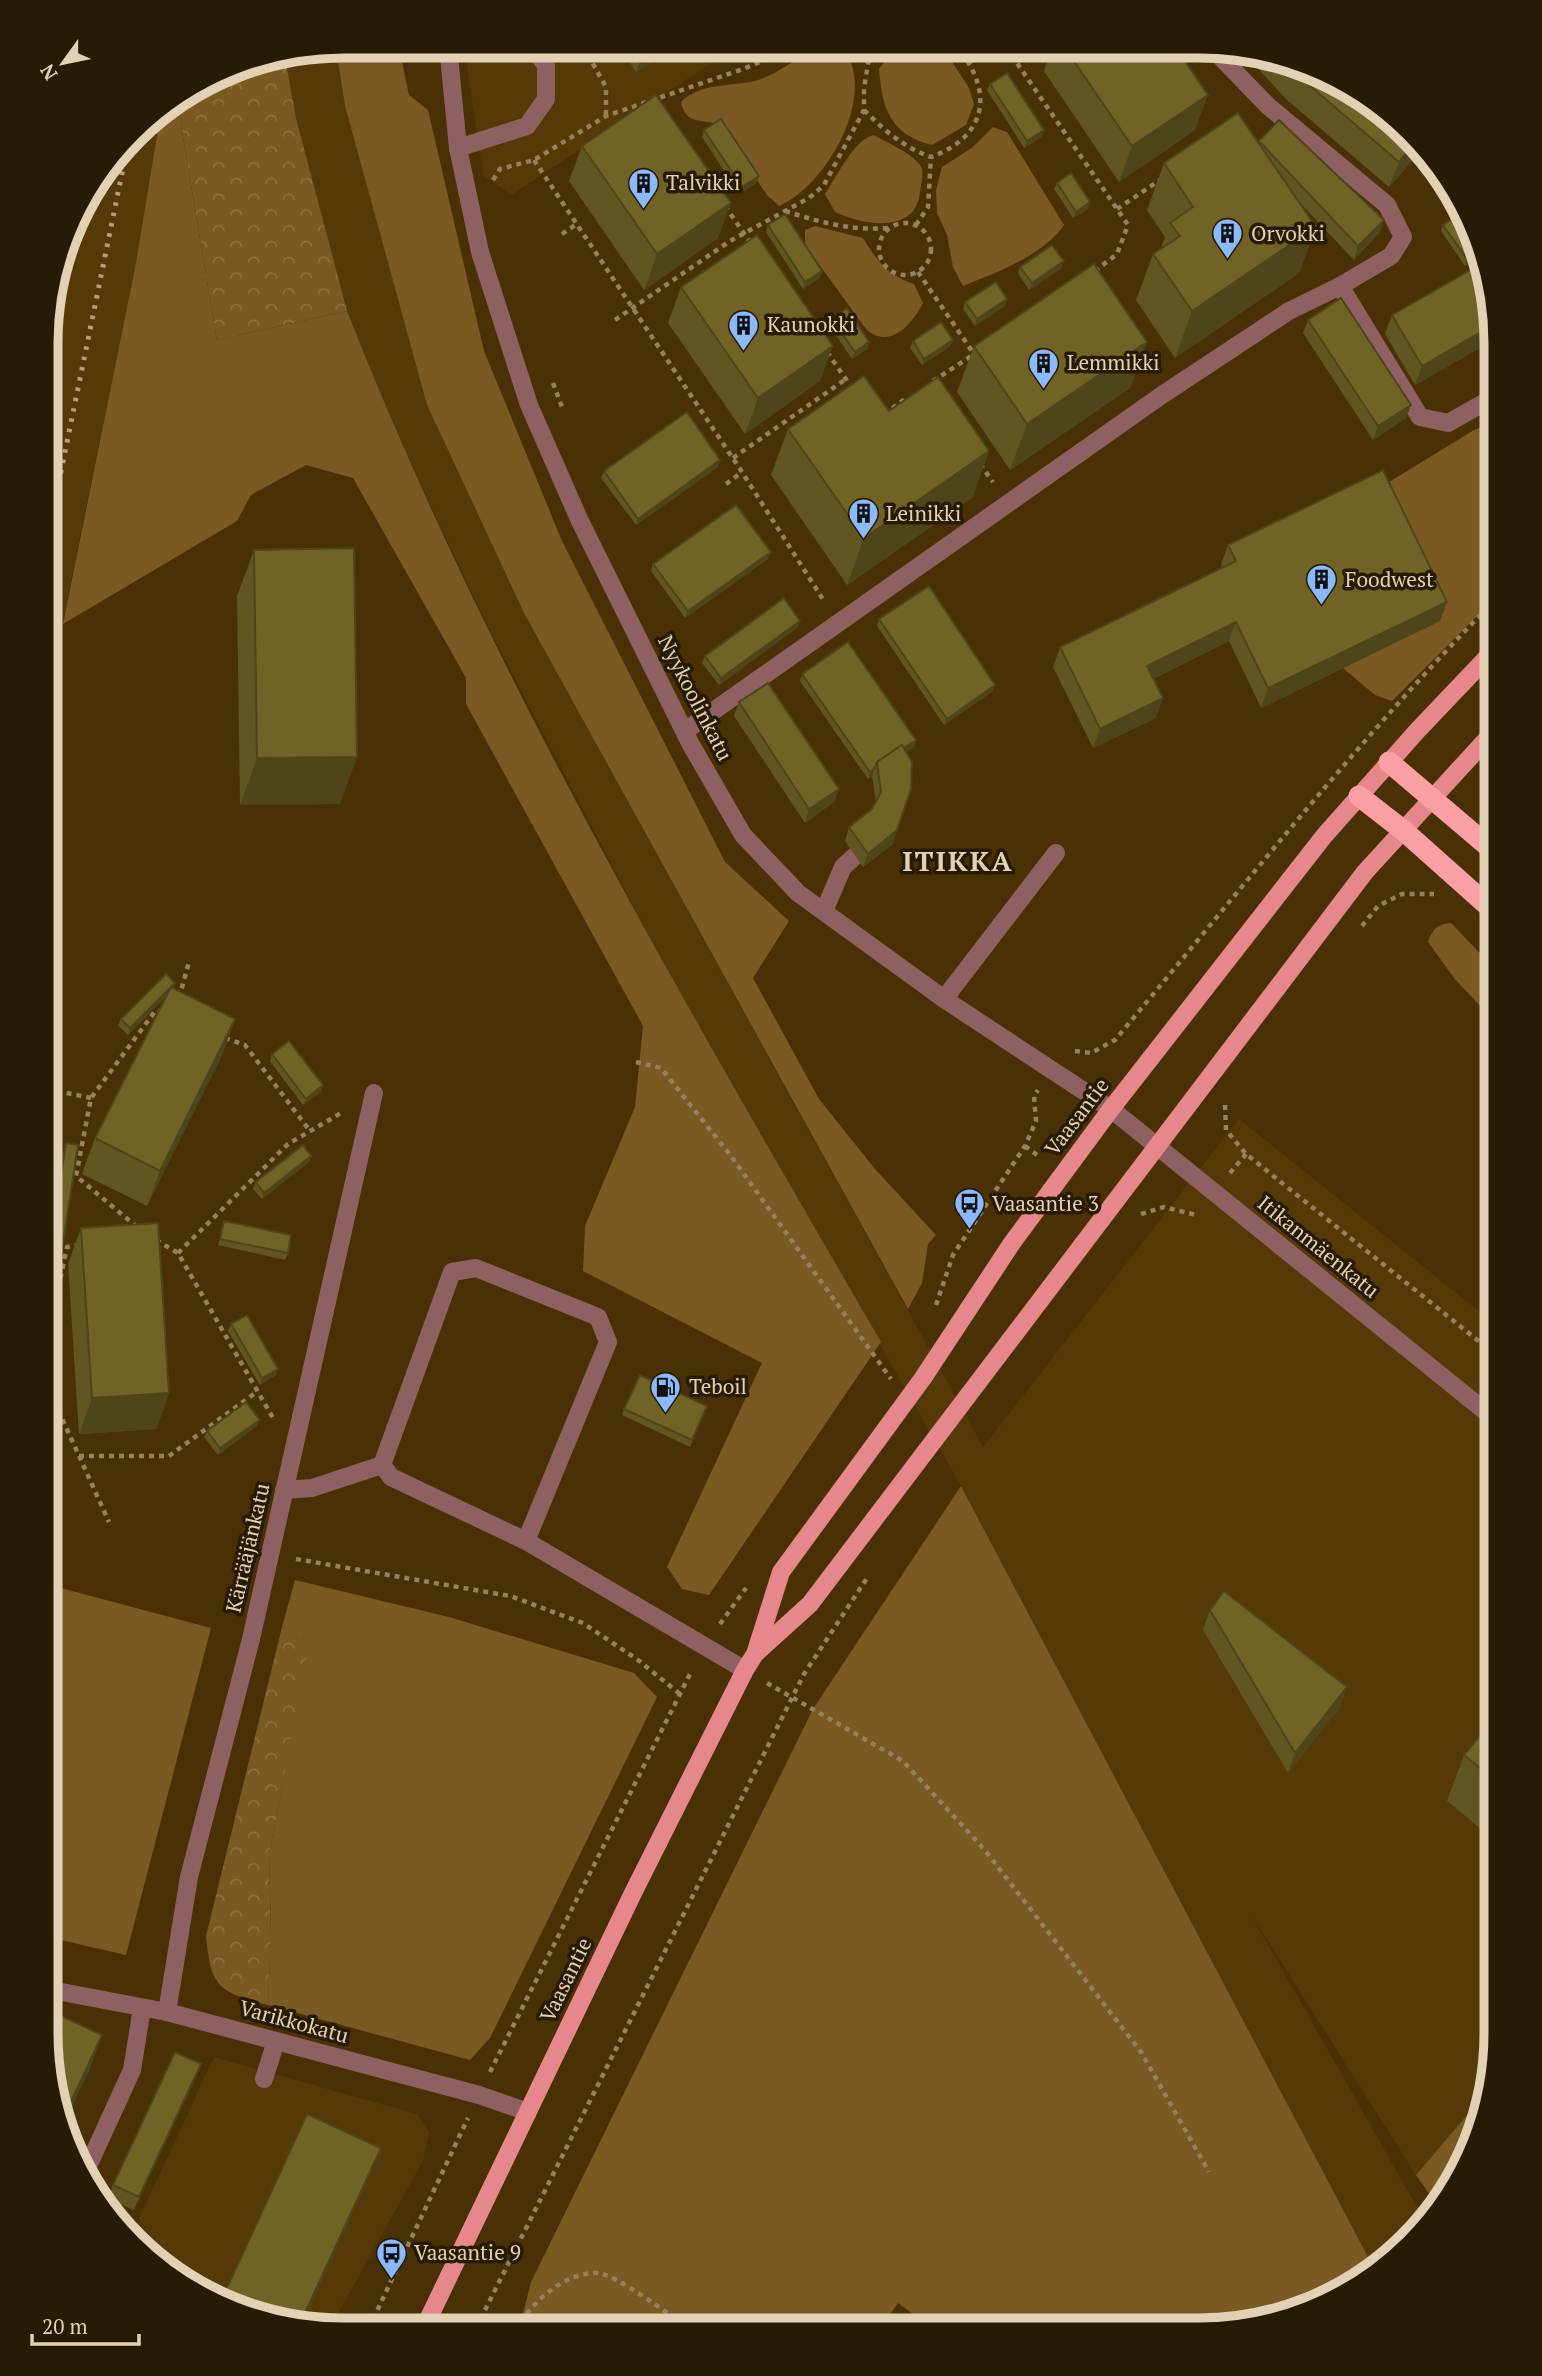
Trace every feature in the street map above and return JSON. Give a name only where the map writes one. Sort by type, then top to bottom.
[{"type":"highway","points":[[1389,762],[1484,843]]},
{"type":"highway","points":[[1359,796],[1404,831],[1484,902]]},
{"type":"main road","name":"Vaasantie","points":[[429,2318],[750,1662],[781,1572],[923,1378],[1012,1243],[1243,936],[1359,796],[1484,661]]},
{"type":"main road","name":"Vaasantie","points":[[750,1662],[810,1604],[1366,872],[1484,742]]},
{"type":"street","name":"Nyykoolinkatu","points":[[449,58],[458,148],[480,252],[530,405],[579,519],[685,731],[743,835],[798,892],[944,999],[1111,1108]]},
{"type":"street","points":[[458,148],[527,126],[546,99],[546,65],[540,58]]},
{"type":"street","points":[[685,731],[837,621],[1162,395],[1289,311],[1340,286],[1391,256],[1403,237],[1387,205],[1268,106],[1222,58]]},
{"type":"street","points":[[1340,286],[1420,417],[1448,423],[1484,403]]},
{"type":"street","points":[[944,999],[1056,853]]},
{"type":"street","points":[[824,911],[843,867],[855,856]]},
{"type":"street","name":"Kärrääjänkatu","points":[[167,2012],[189,1877],[270,1552],[374,1093]]},
{"type":"street","name":"Itikanmäenkatu","points":[[1111,1108],[1484,1410]]},
{"type":"street","points":[[382,1465],[452,1272],[476,1268],[598,1317],[608,1342],[526,1541]]},
{"type":"street","points":[[382,1465],[391,1476],[526,1541],[665,1625],[750,1662]]},
{"type":"street","points":[[284,1490],[312,1488],[382,1465]]},
{"type":"street","name":"Varikkokatu","points":[[58,1991],[167,2012],[468,2092],[528,2112]]},
{"type":"street","points":[[89,2163],[132,2070],[142,2008]]},
{"type":"street","points":[[264,2079],[276,2041]]},
{"type":"path","points":[[590,58],[606,87],[606,116]]},
{"type":"path","points":[[496,194],[493,181],[500,169],[534,160],[606,116],[770,58]]},
{"type":"path","points":[[615,320],[744,233],[809,198],[824,185],[864,110],[869,58]]},
{"type":"path","points":[[864,110],[887,133],[910,149],[931,157],[962,142],[974,127],[981,108],[980,87],[967,58]]},
{"type":"path","points":[[970,62],[976,58]]},
{"type":"path","points":[[1013,58],[1128,225],[1116,254],[1091,275]]},
{"type":"path","points":[[651,99],[659,110]]},
{"type":"path","points":[[916,225],[929,207],[931,157]]},
{"type":"path","points":[[534,160],[733,458],[837,621]]},
{"type":"path","points":[[1117,209],[1171,172]]},
{"type":"path","points":[[721,199],[760,255]]},
{"type":"path","points":[[783,210],[860,231],[889,228],[905,223],[916,225],[926,233],[932,250],[925,266],[918,272],[900,275],[885,265],[879,250],[880,241],[889,228]]},
{"type":"path","points":[[562,234],[577,224]]},
{"type":"path","points":[[918,272],[974,354]]},
{"type":"path","points":[[822,345],[853,389]]},
{"type":"path","points":[[923,387],[985,347]]},
{"type":"path","points":[[1130,350],[1162,395]]},
{"type":"path","points":[[550,374],[566,418]]},
{"type":"path","points":[[733,458],[846,379]]},
{"type":"path","points":[[874,421],[913,394]]},
{"type":"path","points":[[977,460],[1008,502]]},
{"type":"path","points":[[726,484],[742,472]]},
{"type":"path","points":[[1067,1050],[1091,1053],[1115,1040],[1324,785],[1413,683],[1484,610]]},
{"type":"path","points":[[1361,927],[1378,906],[1402,894],[1432,896],[1453,874]]},
{"type":"path","points":[[177,1006],[189,962]]},
{"type":"path","points":[[138,1227],[76,1176],[91,1098],[156,1010],[173,1017]]},
{"type":"path","points":[[221,1036],[245,1045],[310,1131]]},
{"type":"path","points":[[636,1062],[661,1069],[669,1078],[731,1156],[892,1379]]},
{"type":"path","points":[[58,1091],[91,1098]]},
{"type":"path","points":[[178,1253],[288,1144],[374,1093]]},
{"type":"path","points":[[1228,1097],[1223,1108],[1226,1130],[1246,1154],[1484,1345]]},
{"type":"path","points":[[1135,1217],[1164,1208],[1180,1208],[1196,1215],[1246,1154]]},
{"type":"path","points":[[148,1236],[178,1253],[293,1452]]},
{"type":"path","points":[[58,1292],[67,1247],[81,1245]]},
{"type":"path","points":[[79,1455],[169,1456],[258,1391]]},
{"type":"path","points":[[58,1409],[109,1522]]},
{"type":"path","points":[[270,1552],[305,1562],[510,1596],[583,1623],[638,1660],[680,1695]]},
{"type":"path","points":[[482,2318],[804,1674],[873,1569]]},
{"type":"path","points":[[750,1662],[793,1697],[903,1761],[984,1849],[1141,2052],[1209,2172]]},
{"type":"path","points":[[522,2318],[537,2299],[566,2281],[598,2272],[622,2283],[674,2318]]},
{"type":"shaded area","points":[[338,58],[345,106],[427,405],[524,613],[983,1447],[1239,1119],[1484,1315],[1484,2052],[1475,2105],[1416,2175],[1250,1913],[1420,2213],[1401,2235],[1370,2261],[961,1486],[677,990],[488,627],[388,416],[347,311],[296,118],[286,63]]},
{"type":"shaded area","points":[[466,58],[719,58],[511,195],[483,175]]},
{"type":"shaded area","points":[[159,126],[136,263],[58,645],[58,324],[63,287],[79,234],[96,200],[117,169],[141,141]]},
{"type":"shaded area","points":[[214,2057],[417,2114],[429,2132],[423,2161],[336,2318],[287,2313],[234,2297],[200,2280],[169,2259],[135,2228]]},
{"type":"green space","points":[[338,58],[401,58],[409,95],[428,110],[484,351],[562,541],[725,862],[789,921],[753,978],[819,1099],[875,1169],[936,1235],[928,1244],[922,1283],[908,1309],[524,613],[427,405],[345,106]]},
{"type":"green space","points":[[801,58],[848,58],[853,70],[855,92],[841,139],[829,161],[796,196],[779,206],[767,195],[720,125],[691,118],[683,110],[681,102],[707,88],[758,80]]},
{"type":"green space","points":[[887,58],[950,58],[969,88],[974,104],[966,125],[932,145],[906,134],[891,118],[886,108],[879,69]]},
{"type":"green space","points":[[286,63],[296,118],[347,311],[217,340],[179,110],[234,79]]},
{"type":"green space","points":[[179,110],[217,340],[347,311],[403,445],[463,577],[527,707],[664,964],[881,1342],[709,1595],[682,1589],[667,1567],[762,1363],[583,1271],[585,1226],[635,1107],[643,1026],[466,704],[466,678],[353,478],[306,465],[251,495],[237,521],[63,624],[136,263],[159,126]]},
{"type":"green space","points":[[993,127],[1007,132],[1064,225],[1055,236],[1032,254],[963,286],[953,267],[947,235],[937,213],[936,190],[942,167],[973,147]]},
{"type":"green space","points":[[874,135],[911,156],[921,168],[922,182],[916,206],[909,215],[898,221],[873,223],[846,217],[835,212],[825,194],[853,151],[860,143]]},
{"type":"green space","points":[[815,226],[863,238],[884,267],[897,277],[914,284],[923,303],[906,327],[891,336],[883,337],[866,329],[805,245],[805,230]]},
{"type":"green space","points":[[1484,426],[1484,609],[1392,701],[1375,695],[1343,668],[1439,621],[1376,490]]},
{"type":"green space","points":[[1451,923],[1484,957],[1484,1010],[1454,978],[1428,942],[1431,934],[1442,925]]},
{"type":"green space","points":[[961,1486],[1370,2261],[1342,2280],[1308,2297],[1273,2309],[1218,2318],[919,2318],[898,2303],[887,2318],[522,2318],[531,2282],[813,1709]]},
{"type":"green space","points":[[295,1580],[449,1617],[634,1673],[657,1697],[490,2038],[470,2060],[268,2005],[271,1930],[269,1854],[311,1636],[282,1627]]},
{"type":"green space","points":[[58,1587],[211,1628],[126,1955],[58,1939]]},
{"type":"green space","points":[[282,1627],[312,1635],[269,1854],[271,1935],[268,2005],[238,1996],[220,1985],[211,1967],[206,1936]]},
{"type":"green space","points":[[1475,2105],[1455,2159],[1432,2197],[1416,2175]]},
{"type":"building","points":[[1072,58],[1183,58],[1208,95],[1132,146]]},
{"type":"building","points":[[1007,73],[1044,130],[1027,141],[990,84]]},
{"type":"building","points":[[1298,75],[1342,96],[1373,117],[1409,150],[1399,162]]},
{"type":"building","points":[[656,95],[731,203],[657,254],[582,146]]},
{"type":"building","points":[[1238,113],[1316,227],[1192,311],[1153,254],[1180,236],[1170,223],[1193,207],[1164,163]]},
{"type":"building","points":[[721,119],[759,176],[742,187],[704,130]]},
{"type":"building","points":[[1279,120],[1384,220],[1358,246],[1259,141]]},
{"type":"building","points":[[1071,173],[1090,202],[1076,212],[1057,183]]},
{"type":"building","points":[[785,214],[822,271],[805,282],[768,225]]},
{"type":"building","points":[[1455,217],[1471,256],[1467,259],[1443,225]]},
{"type":"building","points":[[757,235],[833,346],[758,398],[681,287]]},
{"type":"building","points":[[1052,245],[1064,261],[1032,283],[1020,267]]},
{"type":"building","points":[[1094,264],[1147,342],[1027,424],[974,346]]},
{"type":"building","points":[[1475,268],[1484,330],[1422,366],[1392,315]]},
{"type":"building","points":[[996,282],[1007,299],[977,319],[965,302]]},
{"type":"building","points":[[1341,298],[1411,405],[1378,426],[1308,320]]},
{"type":"building","points":[[847,308],[869,342],[855,352],[832,319]]},
{"type":"building","points":[[941,322],[953,340],[924,359],[913,341]]},
{"type":"building","points":[[864,376],[889,411],[938,377],[989,451],[864,538],[788,429]]},
{"type":"building","points":[[687,412],[720,460],[638,519],[604,471]]},
{"type":"building","name":"Foodwest","points":[[1383,470],[1447,602],[1268,688],[1236,622],[1147,666],[1163,698],[1100,729],[1060,647],[1236,561],[1228,545]]},
{"type":"building","points":[[736,505],[771,552],[688,611],[653,564]]},
{"type":"building","points":[[354,548],[357,757],[257,758],[254,550]]},
{"type":"building","points":[[929,586],[995,685],[947,719],[879,619]]},
{"type":"building","points":[[784,598],[800,621],[721,678],[705,656]]},
{"type":"building","points":[[848,642],[916,740],[904,748],[902,745],[877,762],[870,772],[802,674]]},
{"type":"building","points":[[768,683],[839,789],[809,809],[739,702]]},
{"type":"building","points":[[902,745],[912,762],[911,789],[897,830],[868,854],[849,827],[872,809],[881,792],[877,762]]},
{"type":"building","points":[[166,974],[175,983],[130,1028],[121,1019]]},
{"type":"building","points":[[171,987],[235,1019],[160,1171],[95,1138]]},
{"type":"building","points":[[289,1041],[323,1085],[306,1099],[272,1054]]},
{"type":"building","points":[[66,1143],[78,1145],[59,1269],[58,1269],[58,1195]]},
{"type":"building","points":[[303,1145],[311,1156],[264,1193],[256,1182]]},
{"type":"building","points":[[224,1221],[291,1235],[288,1253],[220,1239]]},
{"type":"building","points":[[158,1223],[169,1393],[92,1398],[81,1228]]},
{"type":"building","points":[[247,1315],[278,1369],[262,1378],[231,1324]]},
{"type":"building","points":[[640,1375],[707,1406],[692,1440],[624,1409]]},
{"type":"building","points":[[246,1402],[260,1420],[220,1448],[207,1431]]},
{"type":"building","points":[[1224,1591],[1347,1687],[1295,1753],[1210,1610]]},
{"type":"building","points":[[1484,1731],[1484,1771],[1464,1755]]},
{"type":"building","points":[[58,2015],[102,2035],[68,2109],[58,2052]]},
{"type":"building","points":[[175,2052],[201,2064],[139,2197],[113,2185]]},
{"type":"building","points":[[307,2114],[381,2148],[304,2316],[269,2309],[225,2293]]},
{"type":"railway","points":[[58,486],[125,160]]},
{"type":"place","name":"Talvikki","points":[[643,210]]},
{"type":"place","name":"Orvokki","points":[[1228,261]]},
{"type":"place","name":"Kaunokki","points":[[744,352]]},
{"type":"place","name":"Lemmikki","points":[[1044,390]]},
{"type":"place","name":"Leinikki","points":[[863,541]]},
{"type":"place","name":"Foodwest","points":[[1322,607]]},
{"type":"place","name":"Vaasantie 3","points":[[969,1231]]},
{"type":"place","name":"Teboil","points":[[666,1414]]},
{"type":"place","name":"Vaasantie 9","points":[[391,2280]]},
{"type":"district","name":"ITIKKA","points":[[958,861]]}]
